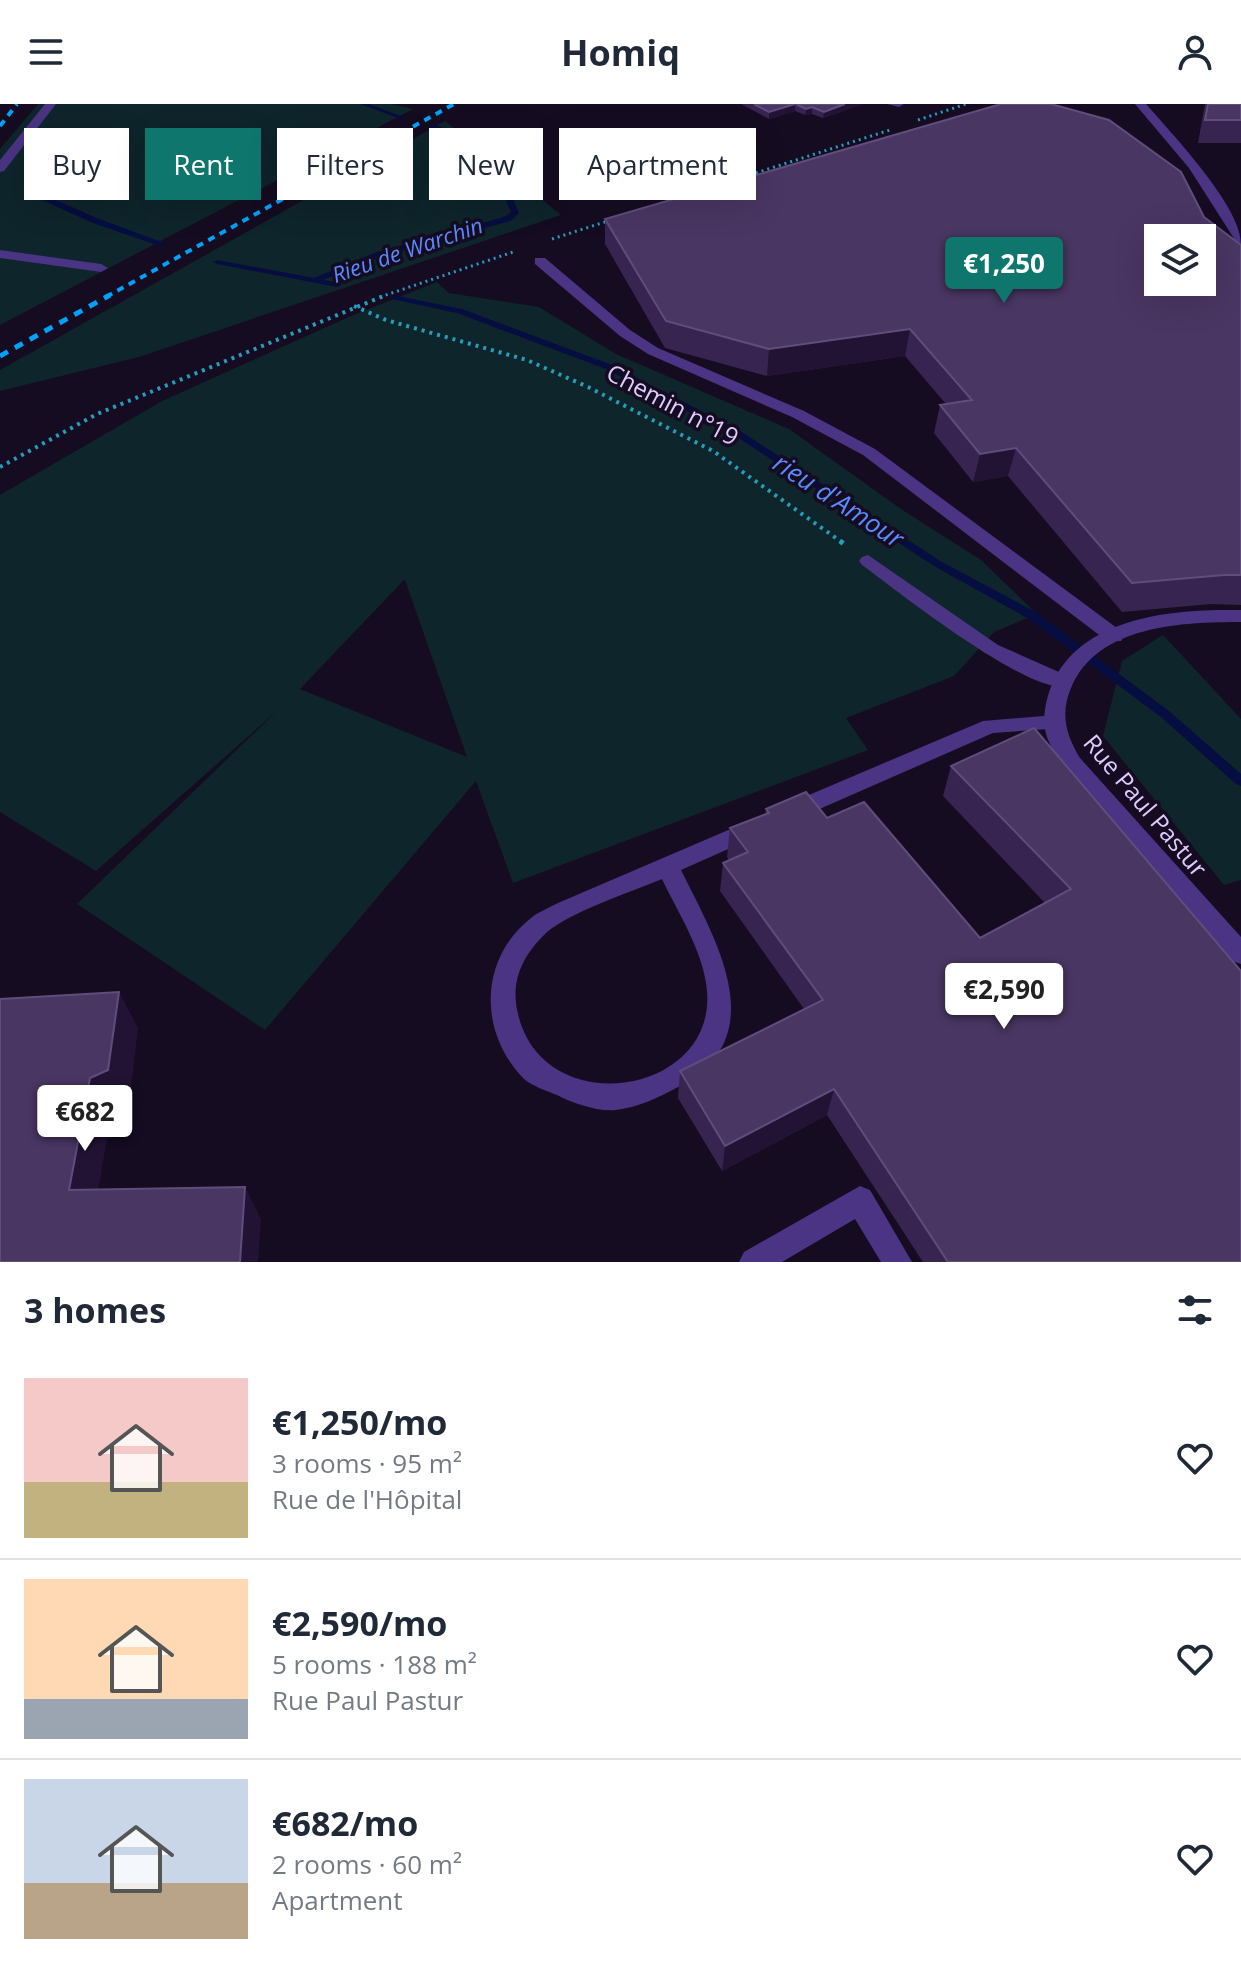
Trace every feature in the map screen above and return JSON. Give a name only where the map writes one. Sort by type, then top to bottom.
[{"type":"street","points":[[0,168],[51,104]]},
{"type":"street","points":[[892,104],[899,104]]},
{"type":"street","points":[[1140,104],[1194,166],[1241,240]]},
{"type":"street","points":[[0,254],[101,268]]},
{"type":"street","points":[[540,261],[625,333],[653,351],[775,403],[869,452],[1114,636]]},
{"type":"street","points":[[868,561],[991,650],[1061,681]]},
{"type":"street","name":"Rue Paul Pastur","points":[[1241,616],[1165,621],[1114,636],[1082,654],[1061,681],[1055,705],[1057,735],[1072,764],[1241,954]]},
{"type":"street","points":[[667,866],[709,952],[720,991],[715,1034],[693,1066],[640,1093],[612,1098],[571,1089],[535,1072],[511,1039],[501,995],[509,961],[539,925],[667,866],[990,726],[1056,723]]},
{"type":"street","points":[[754,1262],[860,1200],[897,1262]]},
{"type":"path","points":[[756,173],[966,104]]},
{"type":"path","points":[[552,239],[622,216]]},
{"type":"path","points":[[0,467],[97,414],[354,306],[525,248]]},
{"type":"path","name":"Chemin n°19","points":[[354,306],[386,320],[527,360],[588,387],[713,451],[868,561]]},
{"type":"green space","points":[[38,104],[391,104],[413,109],[377,128],[277,128],[277,180],[261,188],[261,128],[145,128],[145,200],[239,200],[0,325],[0,149]]},
{"type":"green space","points":[[445,121],[454,128],[432,128]]},
{"type":"green space","points":[[429,130],[429,200],[542,200],[561,215],[139,357],[0,391],[0,370],[304,200],[413,200],[413,139]]},
{"type":"green space","points":[[437,282],[449,293],[539,307],[616,354],[789,429],[901,509],[981,560],[1037,614],[994,632],[954,676],[846,718],[868,750],[513,883],[476,781],[265,1030],[77,904],[278,710],[96,871],[0,812],[0,495],[162,401],[351,316]],"holes":[[[405,580],[467,757],[300,689]]]},
{"type":"green space","points":[[1163,635],[1241,719],[1241,880],[1224,885],[1103,736],[1122,661]]},
{"type":"building","points":[[754,104],[795,104],[769,112]]},
{"type":"building","points":[[796,104],[845,104],[824,112]]},
{"type":"building","points":[[1001,104],[1051,104],[1109,120],[1181,172],[1204,217],[1213,224],[1144,224],[1144,296],[1216,296],[1216,226],[1241,245],[1241,575],[1132,583],[1016,448],[980,454],[940,405],[972,400],[910,329],[769,349],[666,321],[605,219],[670,200],[756,200],[756,175]]},
{"type":"building","points":[[1208,104],[1241,104],[1241,120],[1205,120]]},
{"type":"building","points":[[1034,728],[1241,971],[1241,1262],[948,1262],[834,1089],[725,1146],[680,1071],[823,1000],[723,863],[748,852],[730,828],[769,813],[766,809],[806,792],[827,818],[864,802],[980,938],[1071,889],[951,766]]},
{"type":"building","points":[[119,992],[108,1070],[90,1078],[69,1190],[245,1187],[240,1262],[0,1262],[0,999]]},
{"type":"waterway","name":"Rieu de Warchin","points":[[363,104],[403,118]]},
{"type":"waterway","name":"Rieu de Warchin","points":[[318,279],[380,254],[507,219],[515,213],[498,172],[485,156],[460,138],[432,126]]},
{"type":"waterway","name":"rieu d'Amour","points":[[49,200],[96,221],[163,244]]},
{"type":"waterway","name":"rieu d'Amour","points":[[217,262],[337,285]]},
{"type":"waterway","name":"rieu d'Amour","points":[[395,297],[459,311],[609,367],[737,433],[938,564],[1033,616],[1165,714],[1241,781]]},
{"type":"railway","points":[[0,126],[17,104]]},
{"type":"railway","points":[[106,297],[454,104]]},
{"type":"railway","points":[[0,356],[110,295]]}]
